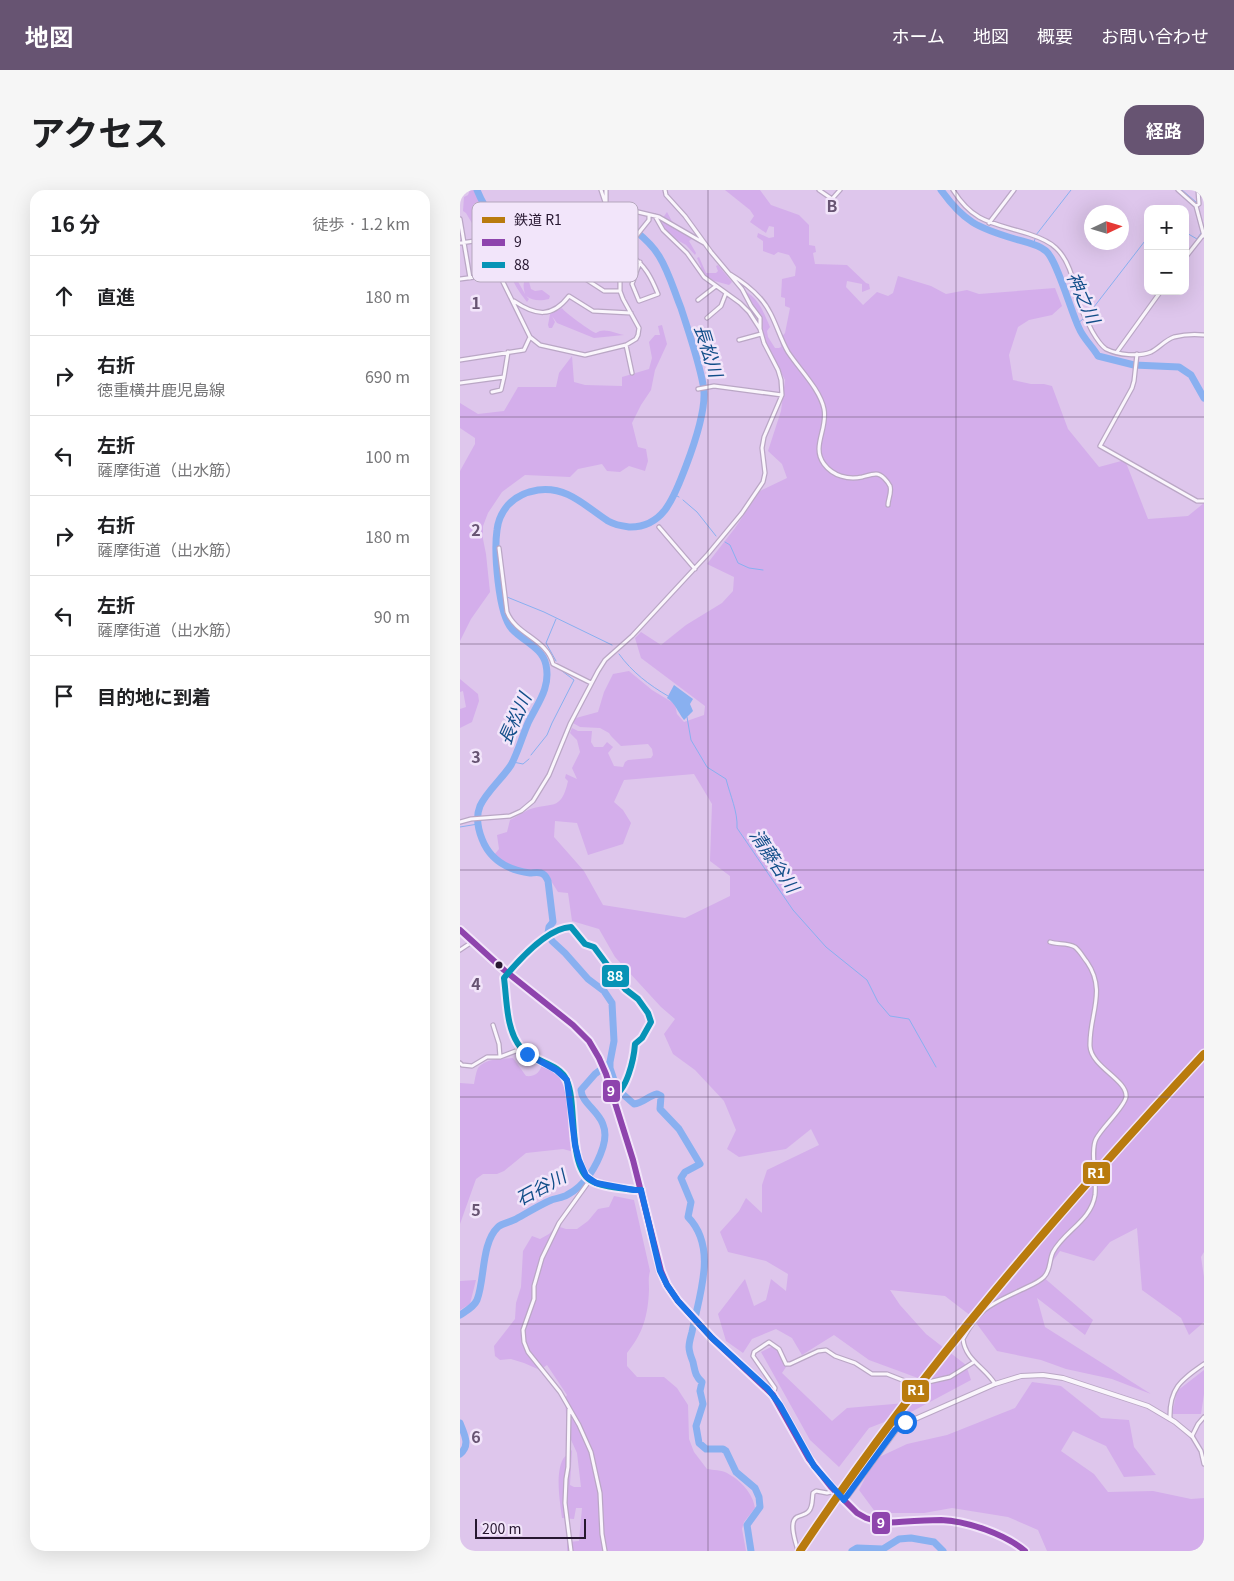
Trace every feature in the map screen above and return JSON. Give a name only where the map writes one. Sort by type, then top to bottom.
[{"type":"main road","points":[[460,930],[508,973],[582,1033],[595,1049],[606,1074],[641,1190],[660,1271],[671,1291],[690,1314],[723,1349],[758,1380],[780,1405],[809,1459],[835,1491],[857,1513],[874,1521],[940,1520],[955,1522],[1001,1536],[1025,1551]]},
{"type":"street","points":[[601,190],[605,202]]},
{"type":"street","points":[[460,822],[471,819],[503,818],[527,807],[539,793],[549,775],[570,724],[605,660],[632,636],[695,569],[742,513],[763,482],[765,473],[762,448],[764,436],[782,395],[778,370],[761,334],[760,318],[742,289],[711,252],[685,216],[666,195],[665,190]]},
{"type":"street","points":[[819,190],[832,199],[840,190]]},
{"type":"street","points":[[953,190],[968,210],[989,223],[1038,237],[1056,247],[1071,271],[1080,306],[1101,345],[1117,352],[1136,356],[1152,352],[1172,338],[1204,335]]},
{"type":"street","points":[[989,223],[1014,190]]},
{"type":"street","points":[[1178,190],[1198,205]]},
{"type":"street","points":[[1189,253],[1204,235],[1198,205],[1198,190]]},
{"type":"street","points":[[638,213],[659,217],[706,244]]},
{"type":"street","points":[[638,235],[649,220],[649,216]]},
{"type":"street","points":[[655,216],[663,230],[687,253],[704,277],[744,307],[760,329]]},
{"type":"street","points":[[460,219],[462,243],[470,278],[460,279]]},
{"type":"street","points":[[633,282],[639,301],[658,294],[650,275],[640,262]]},
{"type":"street","points":[[638,268],[640,262]]},
{"type":"street","points":[[730,274],[761,298],[777,326],[788,351],[822,401],[825,421],[818,450],[824,464],[829,470],[840,476],[852,478],[880,475],[890,486],[891,493],[888,505]]},
{"type":"street","points":[[503,282],[530,337],[540,345],[585,355],[626,345],[636,339],[638,335],[639,328],[620,291],[620,282]]},
{"type":"street","points":[[591,282],[604,290],[620,291]]},
{"type":"street","points":[[698,300],[716,286]]},
{"type":"street","points":[[707,318],[721,306],[726,293]]},
{"type":"street","points":[[1117,352],[1158,295]]},
{"type":"street","points":[[513,301],[526,310],[548,313],[561,307],[569,296],[593,311],[632,313]]},
{"type":"street","points":[[739,340],[761,334]]},
{"type":"street","points":[[460,360],[524,350],[530,337]]},
{"type":"street","points":[[626,345],[632,373]]},
{"type":"street","points":[[492,392],[502,390],[508,352]]},
{"type":"street","points":[[1136,356],[1136,370],[1132,388],[1100,446],[1197,501],[1204,501]]},
{"type":"street","points":[[460,383],[504,377]]},
{"type":"street","points":[[699,388],[712,387],[782,395]]},
{"type":"street","points":[[659,527],[695,569]]},
{"type":"street","points":[[499,548],[507,612],[510,620],[540,643],[548,652],[553,664],[591,683]]},
{"type":"street","points":[[612,1097],[619,1093],[629,1072],[635,1044],[642,1038],[651,1022],[650,1018],[638,999],[626,988],[594,947],[585,944],[571,927],[561,929],[546,937],[504,978],[510,1027],[521,1049],[556,1070],[567,1080],[575,1145],[586,1176],[590,1180],[641,1190]]},
{"type":"street","points":[[460,950],[472,942]]},
{"type":"street","points":[[995,1384],[988,1373],[974,1362],[966,1350],[963,1339],[980,1312],[1004,1297],[1035,1284],[1045,1276],[1049,1270],[1053,1252],[1086,1215],[1092,1205],[1096,1178],[1093,1146],[1126,1098],[1126,1091],[1098,1063],[1091,1053],[1096,978],[1075,947],[1050,942]]},
{"type":"street","points":[[494,1025],[500,1057]]},
{"type":"street","points":[[460,1063],[462,1066],[472,1066],[487,1057],[500,1057],[521,1049]]},
{"type":"street","points":[[590,1180],[560,1223],[542,1258],[534,1286],[534,1299],[523,1330],[524,1342],[528,1352],[536,1364],[554,1382],[579,1425],[591,1452],[600,1493],[602,1534],[606,1551]]},
{"type":"street","points":[[772,1395],[775,1388],[753,1356],[754,1352],[769,1342],[779,1349],[786,1364],[790,1364],[818,1351],[826,1350],[835,1356],[855,1363],[872,1374],[886,1374],[915,1385],[950,1377],[974,1362]]},
{"type":"street","points":[[1170,1419],[1171,1398],[1176,1386],[1204,1364]]},
{"type":"street","points":[[844,1500],[899,1426],[995,1384],[1011,1378],[1031,1375],[1063,1378],[1148,1406],[1170,1419],[1192,1436],[1201,1451],[1204,1464]]},
{"type":"street","points":[[568,1408],[568,1467],[565,1503],[571,1551]]},
{"type":"street","points":[[1192,1436],[1204,1417]]},
{"type":"street","points":[[798,1551],[793,1521],[798,1516],[809,1512],[813,1493],[816,1491],[827,1493],[835,1491]]},
{"type":"shaded area","points":[[470,190],[475,190],[480,202],[472,202],[472,223],[463,211],[464,197],[468,195]]},
{"type":"shaded area","points":[[725,190],[760,190],[771,205],[799,215],[809,225],[809,245],[815,246],[816,252],[813,253],[815,264],[847,265],[869,284],[870,289],[862,292],[862,284],[847,281],[846,287],[863,305],[877,292],[888,296],[893,293],[898,276],[931,286],[946,294],[967,290],[979,294],[1055,288],[1062,306],[1052,315],[1029,320],[1018,327],[1009,355],[1013,380],[1052,386],[1068,429],[1099,467],[1125,460],[1148,519],[1188,516],[1204,503],[1204,1252],[1201,1257],[1204,1277],[1204,1322],[1189,1335],[1181,1318],[1142,1290],[1137,1228],[1110,1242],[1094,1261],[1060,1251],[1042,1276],[1093,1320],[1085,1335],[1037,1298],[1045,1327],[1151,1394],[1112,1379],[1066,1369],[1041,1360],[997,1351],[971,1316],[945,1296],[890,1290],[900,1305],[926,1334],[966,1365],[971,1380],[913,1411],[869,1428],[839,1467],[810,1440],[761,1352],[775,1345],[788,1364],[782,1373],[832,1421],[847,1408],[917,1402],[926,1381],[869,1360],[834,1335],[802,1355],[792,1338],[776,1329],[752,1339],[743,1353],[726,1341],[718,1314],[745,1279],[754,1306],[766,1300],[771,1279],[786,1291],[788,1274],[766,1261],[728,1252],[720,1232],[739,1211],[746,1198],[762,1213],[762,1185],[767,1170],[819,1145],[811,1129],[786,1149],[739,1157],[727,1149],[736,1130],[724,1101],[695,1070],[673,1054],[664,1034],[675,1019],[661,1007],[615,957],[599,929],[572,921],[568,893],[558,892],[546,873],[513,868],[494,855],[499,849],[497,835],[507,832],[510,820],[536,807],[558,802],[562,798],[568,781],[565,778],[566,774],[577,779],[572,768],[580,752],[577,740],[570,733],[572,728],[578,731],[592,731],[591,742],[594,747],[603,747],[607,742],[613,747],[608,753],[614,766],[623,767],[628,760],[651,758],[653,755],[652,749],[648,744],[621,746],[609,733],[600,728],[580,727],[573,723],[576,718],[598,712],[604,692],[613,674],[629,671],[652,690],[675,704],[677,714],[684,722],[704,715],[705,706],[641,658],[635,638],[641,632],[661,645],[686,625],[722,603],[733,591],[734,577],[707,564],[735,528],[760,491],[787,478],[782,464],[768,451],[781,411],[785,380],[764,340],[761,328],[762,316],[751,304],[745,291],[754,298],[760,307],[770,327],[767,331],[768,337],[775,348],[779,348],[781,347],[780,339],[785,333],[790,308],[785,306],[785,298],[781,297],[782,279],[795,276],[796,267],[789,255],[778,252],[774,255],[763,251],[763,241],[757,237],[758,233],[769,238],[774,237],[774,227],[769,226],[766,233],[750,222],[754,216],[750,210]],"holes":[[[694,774],[712,804],[710,861],[730,876],[730,896],[685,918],[603,905],[584,871],[554,837],[555,821],[577,823],[588,855],[623,844],[631,823],[623,810],[614,802],[624,780]]]},
{"type":"shaded area","points":[[667,212],[676,229],[692,239],[689,241],[696,253],[695,255],[686,245],[672,237],[660,222]]},
{"type":"shaded area","points":[[699,257],[706,273],[716,273],[718,271],[716,266],[718,265],[732,282],[729,285],[711,280],[701,270],[697,258]]},
{"type":"shaded area","points":[[518,282],[525,294],[524,282],[529,282],[531,289],[535,291],[542,290],[550,296],[549,299],[537,300],[526,296],[529,299],[527,302],[514,283]]},
{"type":"shaded area","points":[[562,308],[596,333],[606,330],[624,335],[594,338],[557,323],[552,316],[555,322],[552,328],[549,328],[550,314]]},
{"type":"shaded area","points":[[662,325],[667,344],[655,370],[651,390],[632,423],[638,447],[646,449],[648,461],[645,471],[629,466],[620,472],[607,471],[602,464],[578,469],[570,477],[525,475],[502,492],[488,513],[483,526],[490,592],[471,619],[460,641],[460,471],[475,444],[475,438],[460,428],[460,403],[478,414],[504,411],[518,387],[556,387],[559,373],[572,356],[574,382],[585,385],[622,386],[622,377],[649,369],[652,358],[649,342],[655,335],[660,335],[658,326]]},
{"type":"shaded area","points":[[460,679],[478,694],[479,701],[472,722],[460,728],[460,709],[466,707],[463,691],[460,692]]},
{"type":"shaded area","points":[[513,1058],[526,1076],[532,1076],[537,1073],[542,1063],[558,1074],[567,1084],[574,1152],[563,1149],[526,1153],[504,1171],[497,1174],[483,1174],[476,1179],[460,1224],[460,1083],[474,1084],[478,1068],[485,1062]]},
{"type":"shaded area","points":[[614,1196],[634,1200],[650,1271],[646,1316],[641,1331],[627,1353],[627,1366],[637,1377],[664,1377],[677,1388],[688,1405],[689,1439],[694,1452],[707,1469],[727,1473],[737,1479],[749,1492],[755,1508],[744,1522],[742,1529],[746,1551],[567,1551],[567,1542],[579,1541],[582,1508],[576,1508],[574,1519],[562,1518],[559,1472],[563,1459],[572,1450],[570,1485],[581,1487],[577,1453],[567,1431],[565,1398],[567,1395],[547,1365],[540,1370],[511,1359],[500,1360],[495,1356],[494,1346],[515,1319],[516,1303],[521,1287],[523,1251],[532,1236],[540,1239],[557,1226],[566,1229],[577,1229],[588,1221],[598,1209],[609,1207]]},
{"type":"shaded area","points":[[476,1280],[470,1304],[460,1310],[460,1281]]},
{"type":"shaded area","points":[[1204,1370],[1204,1394],[1201,1414],[1172,1414],[1177,1391]]},
{"type":"shaded area","points":[[1032,1382],[1061,1386],[1101,1418],[1129,1420],[1134,1447],[1156,1475],[1124,1477],[1106,1446],[1073,1431],[1061,1451],[1094,1474],[1108,1492],[1153,1491],[1191,1499],[1204,1498],[1204,1551],[1047,1551],[1038,1530],[1008,1517],[952,1508],[924,1513],[876,1513],[859,1490],[875,1459],[907,1444],[947,1435],[1015,1408]]},
{"type":"water","points":[[674,685],[693,699],[690,704],[693,711],[684,720],[667,698]]},
{"type":"waterway","name":"長松川","points":[[477,190],[483,202]]},
{"type":"waterway","name":"神之川","points":[[941,190],[957,210],[981,227],[1035,245],[1046,251],[1055,265],[1081,332],[1098,356],[1134,365],[1179,367],[1191,375],[1204,398]]},
{"type":"waterway","points":[[1036,235],[1071,190]]},
{"type":"waterway","points":[[1182,190],[1196,202],[1203,227]]},
{"type":"waterway","name":"長松川","points":[[638,233],[655,250],[666,268],[699,365],[704,403],[696,436],[673,498],[660,516],[652,522],[641,526],[629,527],[616,524],[608,521],[575,498],[558,491],[548,490],[538,490],[521,495],[514,499],[502,514],[499,520],[496,552],[498,582],[503,610],[512,629],[541,654],[546,665],[547,681],[511,765],[483,801],[478,818],[482,839],[495,858],[501,863],[522,872],[541,873],[546,876],[553,922],[549,927],[548,933],[552,941],[588,979],[604,991],[612,1003],[614,1041],[610,1068],[617,1089],[634,1104],[657,1094],[661,1096],[660,1109],[679,1129],[700,1164],[685,1172],[681,1178],[691,1202],[688,1217],[697,1229],[704,1257],[702,1288],[689,1345],[696,1373],[702,1382],[700,1391],[703,1404],[696,1426],[699,1443],[706,1449],[723,1449],[726,1451],[736,1472],[755,1488],[759,1497],[760,1507],[747,1525],[751,1551]]},
{"type":"waterway","points":[[1189,234],[1197,239],[1201,233]]},
{"type":"waterway","name":"神之川","points":[[1033,245],[1035,239]]},
{"type":"waterway","points":[[1087,316],[1144,242]]},
{"type":"waterway","name":"神之川","points":[[1077,324],[1083,319]]},
{"type":"waterway","name":"長松川","points":[[675,495],[679,497]]},
{"type":"waterway","points":[[683,500],[697,512],[716,536]]},
{"type":"waterway","points":[[725,542],[730,545],[738,563],[749,568],[763,570]]},
{"type":"waterway","name":"清藤谷川","points":[[507,597],[544,612],[612,645]]},
{"type":"waterway","points":[[556,619],[546,643],[556,661]]},
{"type":"waterway","name":"清藤谷川","points":[[619,654],[641,678],[668,696]]},
{"type":"waterway","points":[[531,755],[547,735],[574,680],[562,671]]},
{"type":"waterway","name":"清藤谷川","points":[[687,717],[691,740],[707,767],[726,779],[735,810],[737,828],[793,910],[826,947],[867,980],[878,1002],[890,1016],[909,1019],[936,1067]]},
{"type":"waterway","points":[[513,762],[523,764],[529,759]]},
{"type":"waterway","points":[[460,827],[478,824]]},
{"type":"waterway","name":"石谷川","points":[[460,1315],[472,1307],[477,1300],[486,1252],[489,1242],[498,1227],[549,1201],[565,1196],[585,1181],[594,1168],[603,1147],[604,1127],[596,1113],[586,1102],[581,1090],[595,1074],[607,1065]]},
{"type":"waterway","name":"石谷川","points":[[460,1423],[466,1443],[460,1454]]},
{"type":"waterway","name":"長松川","points":[[852,1551],[857,1548],[883,1549],[899,1539],[911,1538],[934,1542],[943,1551]]},
{"type":"rail line","name":"R1","points":[[800,1551],[893,1420],[992,1295],[1096,1173],[1204,1054]]},
{"type":"transit line","name":"88","points":[[612,1097],[622,1089],[626,1082],[635,1044],[642,1038],[651,1022],[648,1013],[638,999],[625,989],[594,947],[585,944],[571,927],[562,929],[552,933],[534,946],[504,978],[512,1033],[526,1053],[553,1066],[564,1075],[570,1091],[576,1148],[583,1173],[590,1180],[600,1184],[641,1190]]},
{"type":"transit line","name":"9","points":[[460,930],[504,970],[573,1025],[589,1041],[606,1074],[633,1160],[661,1271],[667,1285],[678,1301],[712,1338],[773,1395],[809,1459],[831,1487],[857,1513],[866,1518],[882,1523],[941,1520],[962,1523],[996,1534],[1025,1551]]},
{"type":"route","points":[[527,1054],[556,1070],[567,1080],[575,1145],[586,1176],[596,1183],[641,1190],[660,1271],[667,1285],[678,1301],[712,1338],[768,1389],[780,1405],[809,1459],[844,1500],[895,1430],[905,1422]]}]
